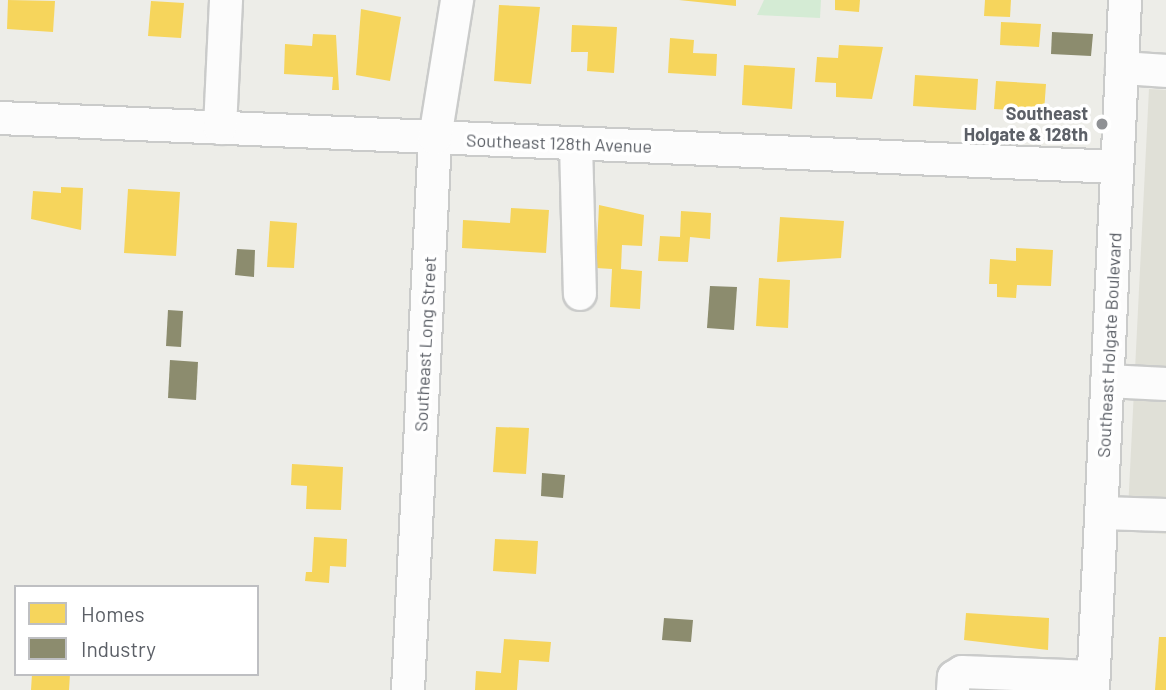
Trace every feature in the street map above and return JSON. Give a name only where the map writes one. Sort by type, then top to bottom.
[{"type":"street","points":[[220,128],[226,0]]},
{"type":"street","name":"Southeast Long Street","points":[[408,690],[435,138],[457,0]]},
{"type":"street","name":"Southeast Holgate Boulevard","points":[[1093,684],[1125,0]]},
{"type":"street","points":[[1122,68],[1166,71]]},
{"type":"street","name":"Southeast 128th Avenue","points":[[0,118],[1117,167]]},
{"type":"street","points":[[576,144],[580,294]]},
{"type":"street","points":[[1107,381],[1166,384]]},
{"type":"street","points":[[1101,513],[1166,515]]},
{"type":"street","points":[[953,690],[954,677],[962,672],[1093,684]]},
{"type":"shaded area","points":[[1149,89],[1166,90],[1166,534],[1127,531]]},
{"type":"green space","points":[[764,0],[821,0],[820,18],[757,15]]},
{"type":"building: Homes","points":[[8,0],[55,1],[53,32],[7,29]]},
{"type":"building: Homes","points":[[679,0],[736,0],[736,6]]},
{"type":"building: Homes","points":[[835,0],[860,0],[859,12],[835,10]]},
{"type":"building: Homes","points":[[985,0],[1011,0],[1010,17],[984,16]]},
{"type":"building: Homes","points":[[151,1],[184,3],[181,38],[148,36]]},
{"type":"building: Homes","points":[[499,5],[540,7],[531,84],[494,81]]},
{"type":"building: Homes","points":[[361,9],[401,17],[390,81],[356,75]]},
{"type":"building: Homes","points":[[1001,22],[1041,24],[1039,47],[1000,45]]},
{"type":"building: Homes","points":[[572,25],[617,27],[614,73],[587,71],[588,52],[571,52]]},
{"type":"building: Homes","points":[[313,34],[336,35],[339,90],[332,90],[333,77],[284,74],[285,44],[312,46]]},
{"type":"building: Homes","points":[[670,38],[694,40],[693,53],[717,54],[716,76],[668,73]]},
{"type":"building: Homes","points":[[839,45],[883,47],[872,99],[836,97],[836,83],[815,82],[817,57],[838,58]]},
{"type":"building: Homes","points":[[744,65],[795,68],[792,109],[742,105]]},
{"type":"building: Homes","points":[[915,75],[978,79],[976,110],[913,106]]},
{"type":"building: Homes","points":[[996,81],[1046,84],[1044,112],[994,109]]},
{"type":"building: Homes","points":[[61,187],[83,188],[81,230],[31,219],[33,191],[61,193]]},
{"type":"building: Homes","points":[[128,189],[180,192],[176,256],[124,253]]},
{"type":"building: Homes","points":[[599,205],[644,215],[642,246],[622,245],[621,269],[642,271],[640,309],[610,307],[612,269],[596,268]]},
{"type":"building: Homes","points":[[511,208],[549,210],[546,253],[462,248],[463,220],[510,223]]},
{"type":"building: Homes","points":[[681,211],[711,213],[710,239],[690,237],[688,262],[658,261],[660,236],[680,237]]},
{"type":"building: Homes","points":[[780,217],[844,221],[841,258],[777,262]]},
{"type":"building: Homes","points":[[270,221],[297,223],[294,268],[267,267]]},
{"type":"building: Homes","points":[[1016,248],[1053,250],[1051,286],[1017,285],[1016,298],[997,297],[997,284],[989,284],[990,259],[1016,261]]},
{"type":"building: Homes","points":[[759,278],[790,280],[788,328],[756,326]]},
{"type":"building: Homes","points":[[496,427],[529,428],[526,474],[493,472]]},
{"type":"building: Homes","points":[[292,464],[343,467],[341,510],[306,509],[307,486],[291,485]]},
{"type":"building: Homes","points":[[314,537],[347,539],[346,567],[330,566],[329,583],[305,581],[306,572],[312,572]]},
{"type":"building: Homes","points":[[495,539],[538,541],[536,574],[493,571]]},
{"type":"building: Homes","points":[[966,613],[1049,618],[1048,650],[964,640]]},
{"type":"building: Homes","points":[[1159,637],[1166,637],[1166,690],[1155,690]]},
{"type":"building: Homes","points":[[504,639],[551,642],[549,662],[519,660],[517,690],[475,690],[476,671],[501,673]]},
{"type":"building: Homes","points":[[32,676],[70,676],[69,690],[31,690]]},
{"type":"building: Industry","points":[[1052,32],[1093,34],[1091,56],[1051,54]]},
{"type":"building: Industry","points":[[237,249],[255,250],[254,277],[235,275]]},
{"type":"building: Industry","points":[[710,286],[737,287],[734,330],[707,328]]},
{"type":"building: Industry","points":[[168,310],[183,311],[181,347],[166,346]]},
{"type":"building: Industry","points":[[170,360],[198,362],[196,400],[168,398]]},
{"type":"building: Industry","points":[[542,473],[565,475],[563,498],[541,496]]},
{"type":"building: Industry","points":[[664,618],[693,620],[691,642],[662,640]]},
{"type":"place","name":"Southeast Holgate & 128th","points":[[1102,124]]}]
